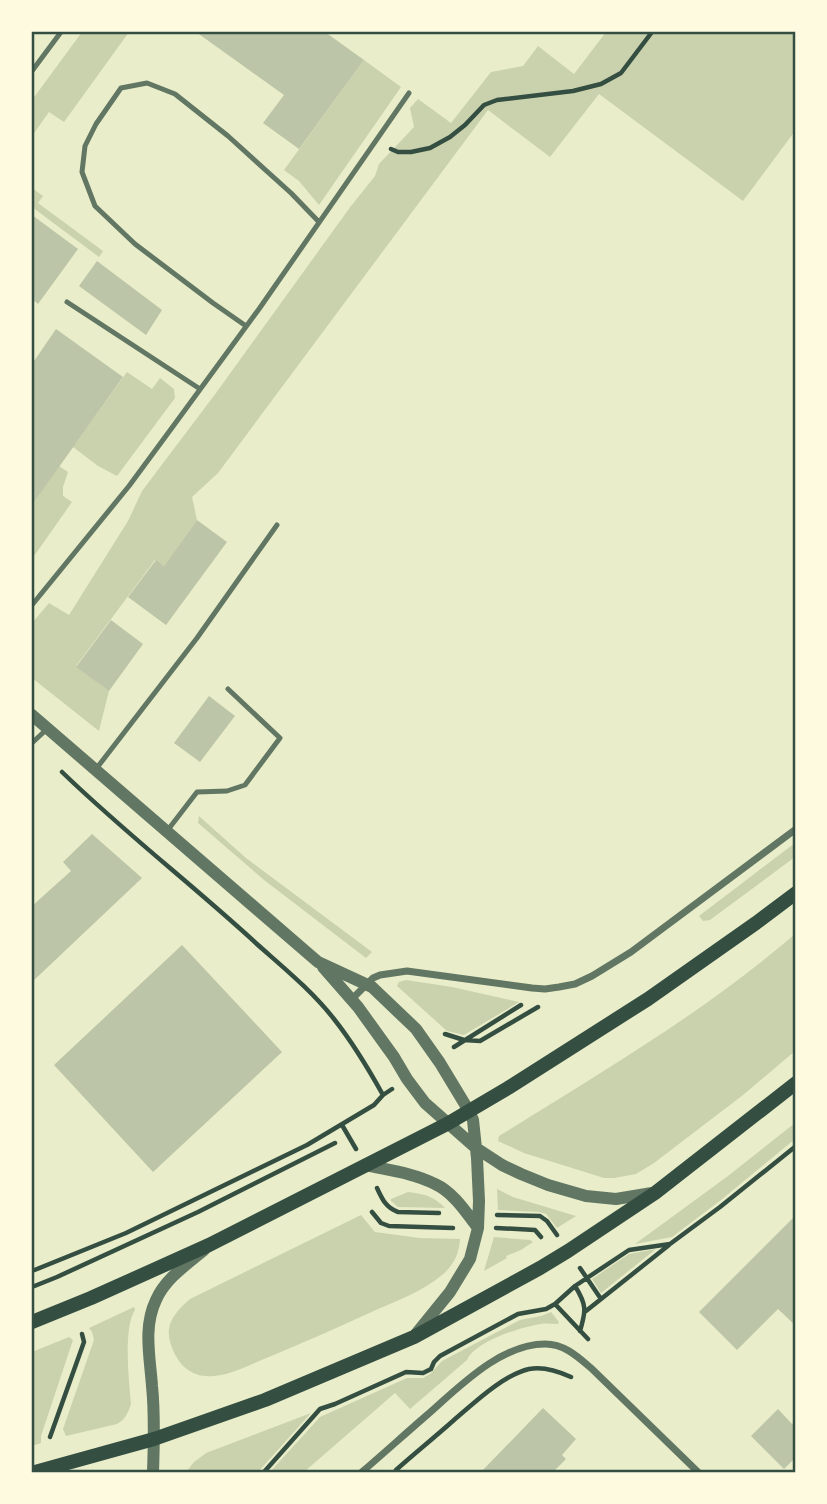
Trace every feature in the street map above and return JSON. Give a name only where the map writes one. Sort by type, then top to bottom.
[{"type":"main road","points":[[32,1322],[209,1245],[447,1124],[649,999],[796,893]]},
{"type":"main road","points":[[35,1472],[154,1439],[265,1400],[414,1337],[540,1268],[654,1193],[796,1083]]},
{"type":"street","points":[[32,715],[318,962],[351,1000],[425,1103],[476,1148],[521,1174],[586,1196],[616,1199],[654,1193]]},
{"type":"street","points":[[351,1000],[380,975],[407,971],[545,989],[575,984],[631,952],[796,829]]},
{"type":"street","points":[[318,962],[372,987],[416,1029],[473,1120],[479,1201],[478,1228],[470,1259],[461,1277],[414,1337]]},
{"type":"street","points":[[365,1166],[437,1184],[453,1197],[478,1228]]},
{"type":"street","points":[[153,1472],[154,1439],[148,1332],[152,1310],[172,1277],[209,1245]]},
{"type":"street","points":[[362,1472],[489,1363],[530,1346],[545,1344],[573,1353],[591,1368],[698,1472]]},
{"type":"lane","points":[[32,71],[61,32]]},
{"type":"lane","points":[[246,326],[135,244],[95,206],[82,173],[85,146],[108,106],[121,88],[147,83],[175,94],[228,135],[319,222]]},
{"type":"lane","points":[[32,605],[129,486],[246,326],[409,93]]},
{"type":"lane","points":[[67,302],[200,389]]},
{"type":"lane","points":[[96,769],[197,638],[277,525]]},
{"type":"lane","points":[[167,831],[197,792],[227,791],[245,785],[280,738],[228,689]]},
{"type":"lane","points":[[32,743],[47,729]]},
{"type":"path","points":[[377,140],[398,152],[430,148],[450,138],[484,105],[497,100],[573,91],[601,84],[621,73],[652,32]]},
{"type":"path","points":[[93,802],[181,876],[304,987],[354,1045],[383,1095]]},
{"type":"path","points":[[427,1045],[444,1033],[464,1040],[480,1041],[547,1002],[564,986]]},
{"type":"path","points":[[437,1059],[545,989]]},
{"type":"path","points":[[373,1078],[398,1064]]},
{"type":"path","points":[[32,1271],[126,1233],[307,1145],[374,1105],[383,1095],[407,1079]]},
{"type":"path","points":[[32,1287],[198,1212],[335,1143]]},
{"type":"path","points":[[586,1311],[796,1146]]},
{"type":"path","points":[[372,1212],[380,1223],[389,1226],[461,1228]]},
{"type":"path","points":[[494,1228],[535,1230],[541,1237]]},
{"type":"path","points":[[264,1472],[320,1409],[406,1372],[423,1373],[431,1369],[440,1356],[518,1314],[546,1309],[555,1304],[575,1286],[629,1250],[670,1244]]},
{"type":"path","points":[[555,1304],[580,1331],[586,1311],[583,1298],[575,1286]]},
{"type":"path","points":[[50,1437],[84,1342],[82,1334]]},
{"type":"path","points":[[393,1472],[488,1391],[518,1373],[541,1368],[561,1372],[578,1381]]},
{"type":"green space","points":[[82,32],[129,32],[64,122],[49,112],[32,136],[32,100]]},
{"type":"green space","points":[[606,32],[795,32],[795,131],[743,201],[599,94],[550,157],[488,110],[218,473],[192,497],[197,520],[164,566],[155,560],[76,666],[109,691],[99,731],[32,678],[32,623],[49,603],[69,615],[128,521],[142,491],[375,176],[379,164],[414,127],[410,108],[418,99],[451,123],[491,72],[523,66],[538,46],[574,74]]},
{"type":"green space","points":[[364,60],[401,87],[319,205],[299,181],[284,170]]},
{"type":"green space","points":[[32,188],[43,196],[38,203],[103,251],[99,257],[32,207]]},
{"type":"green space","points":[[127,372],[152,389],[160,378],[174,389],[175,398],[117,476],[98,466],[73,447]]},
{"type":"green space","points":[[59,466],[68,472],[63,496],[72,502],[32,559],[32,505]]},
{"type":"green space","points":[[199,816],[246,858],[372,952],[366,958],[264,880],[198,823]]},
{"type":"green space","points":[[795,843],[795,857],[710,920],[703,921],[699,916]]},
{"type":"green space","points":[[795,934],[795,1051],[743,1095],[654,1163],[636,1174],[604,1178],[524,1153],[498,1141],[499,1136],[688,1016]]},
{"type":"green space","points":[[406,980],[519,1002],[464,1035],[447,1031],[397,986],[399,982]]},
{"type":"green space","points":[[795,1123],[795,1139],[721,1200],[672,1237],[635,1244],[728,1176]]},
{"type":"green space","points":[[497,1189],[513,1197],[576,1216],[557,1228],[546,1214],[498,1210]]},
{"type":"green space","points":[[408,1192],[428,1196],[445,1208],[398,1207],[391,1201]]},
{"type":"green space","points":[[361,1215],[375,1232],[420,1238],[460,1239],[455,1259],[442,1275],[410,1295],[235,1371],[206,1376],[188,1370],[179,1362],[171,1345],[169,1329],[174,1316],[190,1299]]},
{"type":"green space","points":[[494,1237],[530,1240],[533,1242],[484,1271]]},
{"type":"green space","points":[[656,1249],[601,1293],[592,1279],[629,1254]]},
{"type":"green space","points":[[134,1307],[128,1342],[131,1404],[127,1413],[117,1424],[66,1436],[63,1429],[94,1340],[89,1328]]},
{"type":"green space","points":[[551,1312],[558,1324],[532,1326],[489,1341],[410,1409],[395,1393],[304,1472],[270,1472],[320,1417],[407,1378],[423,1378],[442,1361],[520,1320]]},
{"type":"green space","points":[[69,1337],[73,1340],[41,1443],[32,1446],[32,1352]]},
{"type":"green space","points":[[311,1413],[258,1472],[186,1472],[206,1453]]},
{"type":"building","points":[[196,32],[325,32],[364,60],[299,149],[263,123],[284,95]]},
{"type":"building","points":[[32,215],[78,249],[38,304],[32,299]]},
{"type":"building","points":[[97,261],[162,310],[146,335],[79,286]]},
{"type":"building","points":[[56,329],[123,377],[32,505],[32,364]]},
{"type":"building","points":[[197,520],[227,542],[166,625],[128,597],[156,560],[164,566]]},
{"type":"building","points":[[111,620],[143,644],[109,691],[76,667]]},
{"type":"building","points":[[209,696],[235,716],[200,762],[174,743]]},
{"type":"building","points":[[92,834],[142,878],[32,982],[32,906],[71,871],[63,862]]},
{"type":"building","points":[[182,945],[282,1052],[153,1172],[54,1065]]},
{"type":"building","points":[[796,1215],[796,1326],[778,1309],[737,1350],[699,1312]]},
{"type":"building","points":[[543,1408],[576,1439],[562,1455],[566,1459],[553,1472],[481,1472]]},
{"type":"building","points":[[778,1409],[792,1424],[796,1421],[796,1457],[784,1469],[751,1436]]}]
